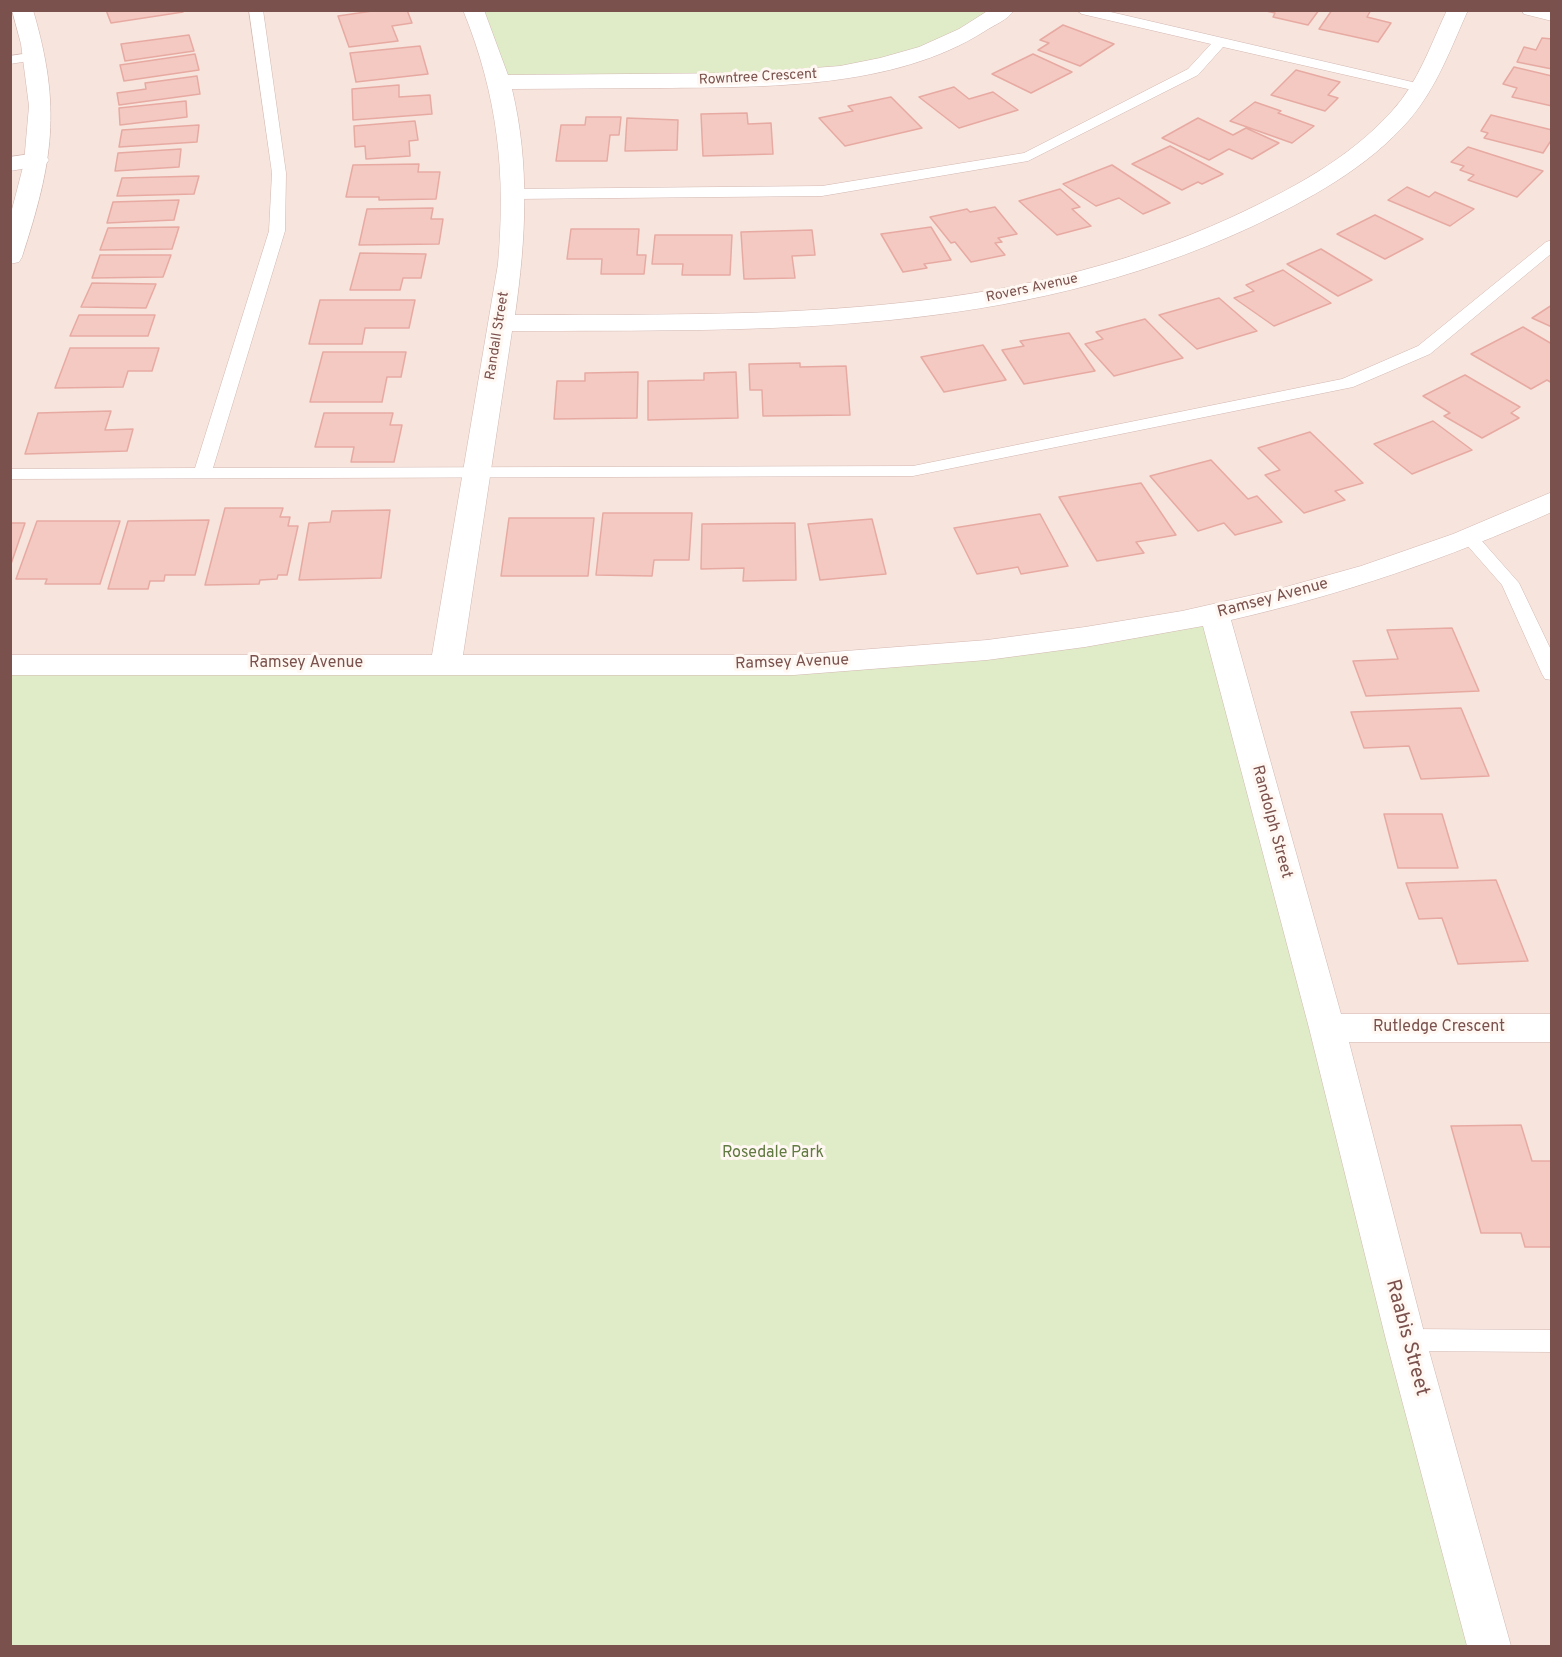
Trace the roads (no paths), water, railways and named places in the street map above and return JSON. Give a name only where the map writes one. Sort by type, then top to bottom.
[{"type":"street","points":[[10,257],[33,187],[41,123],[41,91],[36,56],[22,10]]},
{"type":"street","name":"Randall Street","points":[[446,663],[510,264],[514,194],[507,120],[499,82],[473,10]]},
{"type":"street","name":"Rowntree Crescent","points":[[499,82],[742,81],[821,75],[876,65],[914,54],[969,32],[1004,10]]},
{"type":"street","name":"Rovers Avenue","points":[[501,323],[745,322],[844,318],[949,305],[1091,276],[1196,242],[1295,196],[1335,171],[1375,141],[1401,114],[1421,88],[1458,10]]},
{"type":"street","points":[[1531,10],[1551,15]]},
{"type":"street","points":[[10,164],[37,160]]},
{"type":"street","name":"Ramsey Avenue","points":[[10,665],[446,663],[707,666],[874,661],[983,650],[1215,615],[1298,594],[1380,569],[1468,536],[1551,501]]},
{"type":"street","name":"Randolph Street","points":[[1215,615],[1328,1028]]},
{"type":"street","name":"Rutledge Crescent","points":[[1328,1028],[1551,1028]]},
{"type":"street","name":"Raabis Street","points":[[1328,1028],[1406,1340],[1489,1647]]},
{"type":"lane","points":[[202,475],[277,231],[279,173],[256,10]]},
{"type":"lane","points":[[1082,10],[1421,88]]},
{"type":"lane","points":[[514,194],[822,191],[1028,157],[1193,72],[1221,41]]},
{"type":"lane","points":[[10,60],[36,56]]},
{"type":"lane","points":[[10,474],[914,471],[1347,383],[1424,350],[1551,245]]},
{"type":"lane","points":[[1468,536],[1510,583],[1551,674]]},
{"type":"lane","points":[[1406,1340],[1551,1341]]},
{"type":"park label","name":"Rosedale Park","points":[[773,1154]]}]
